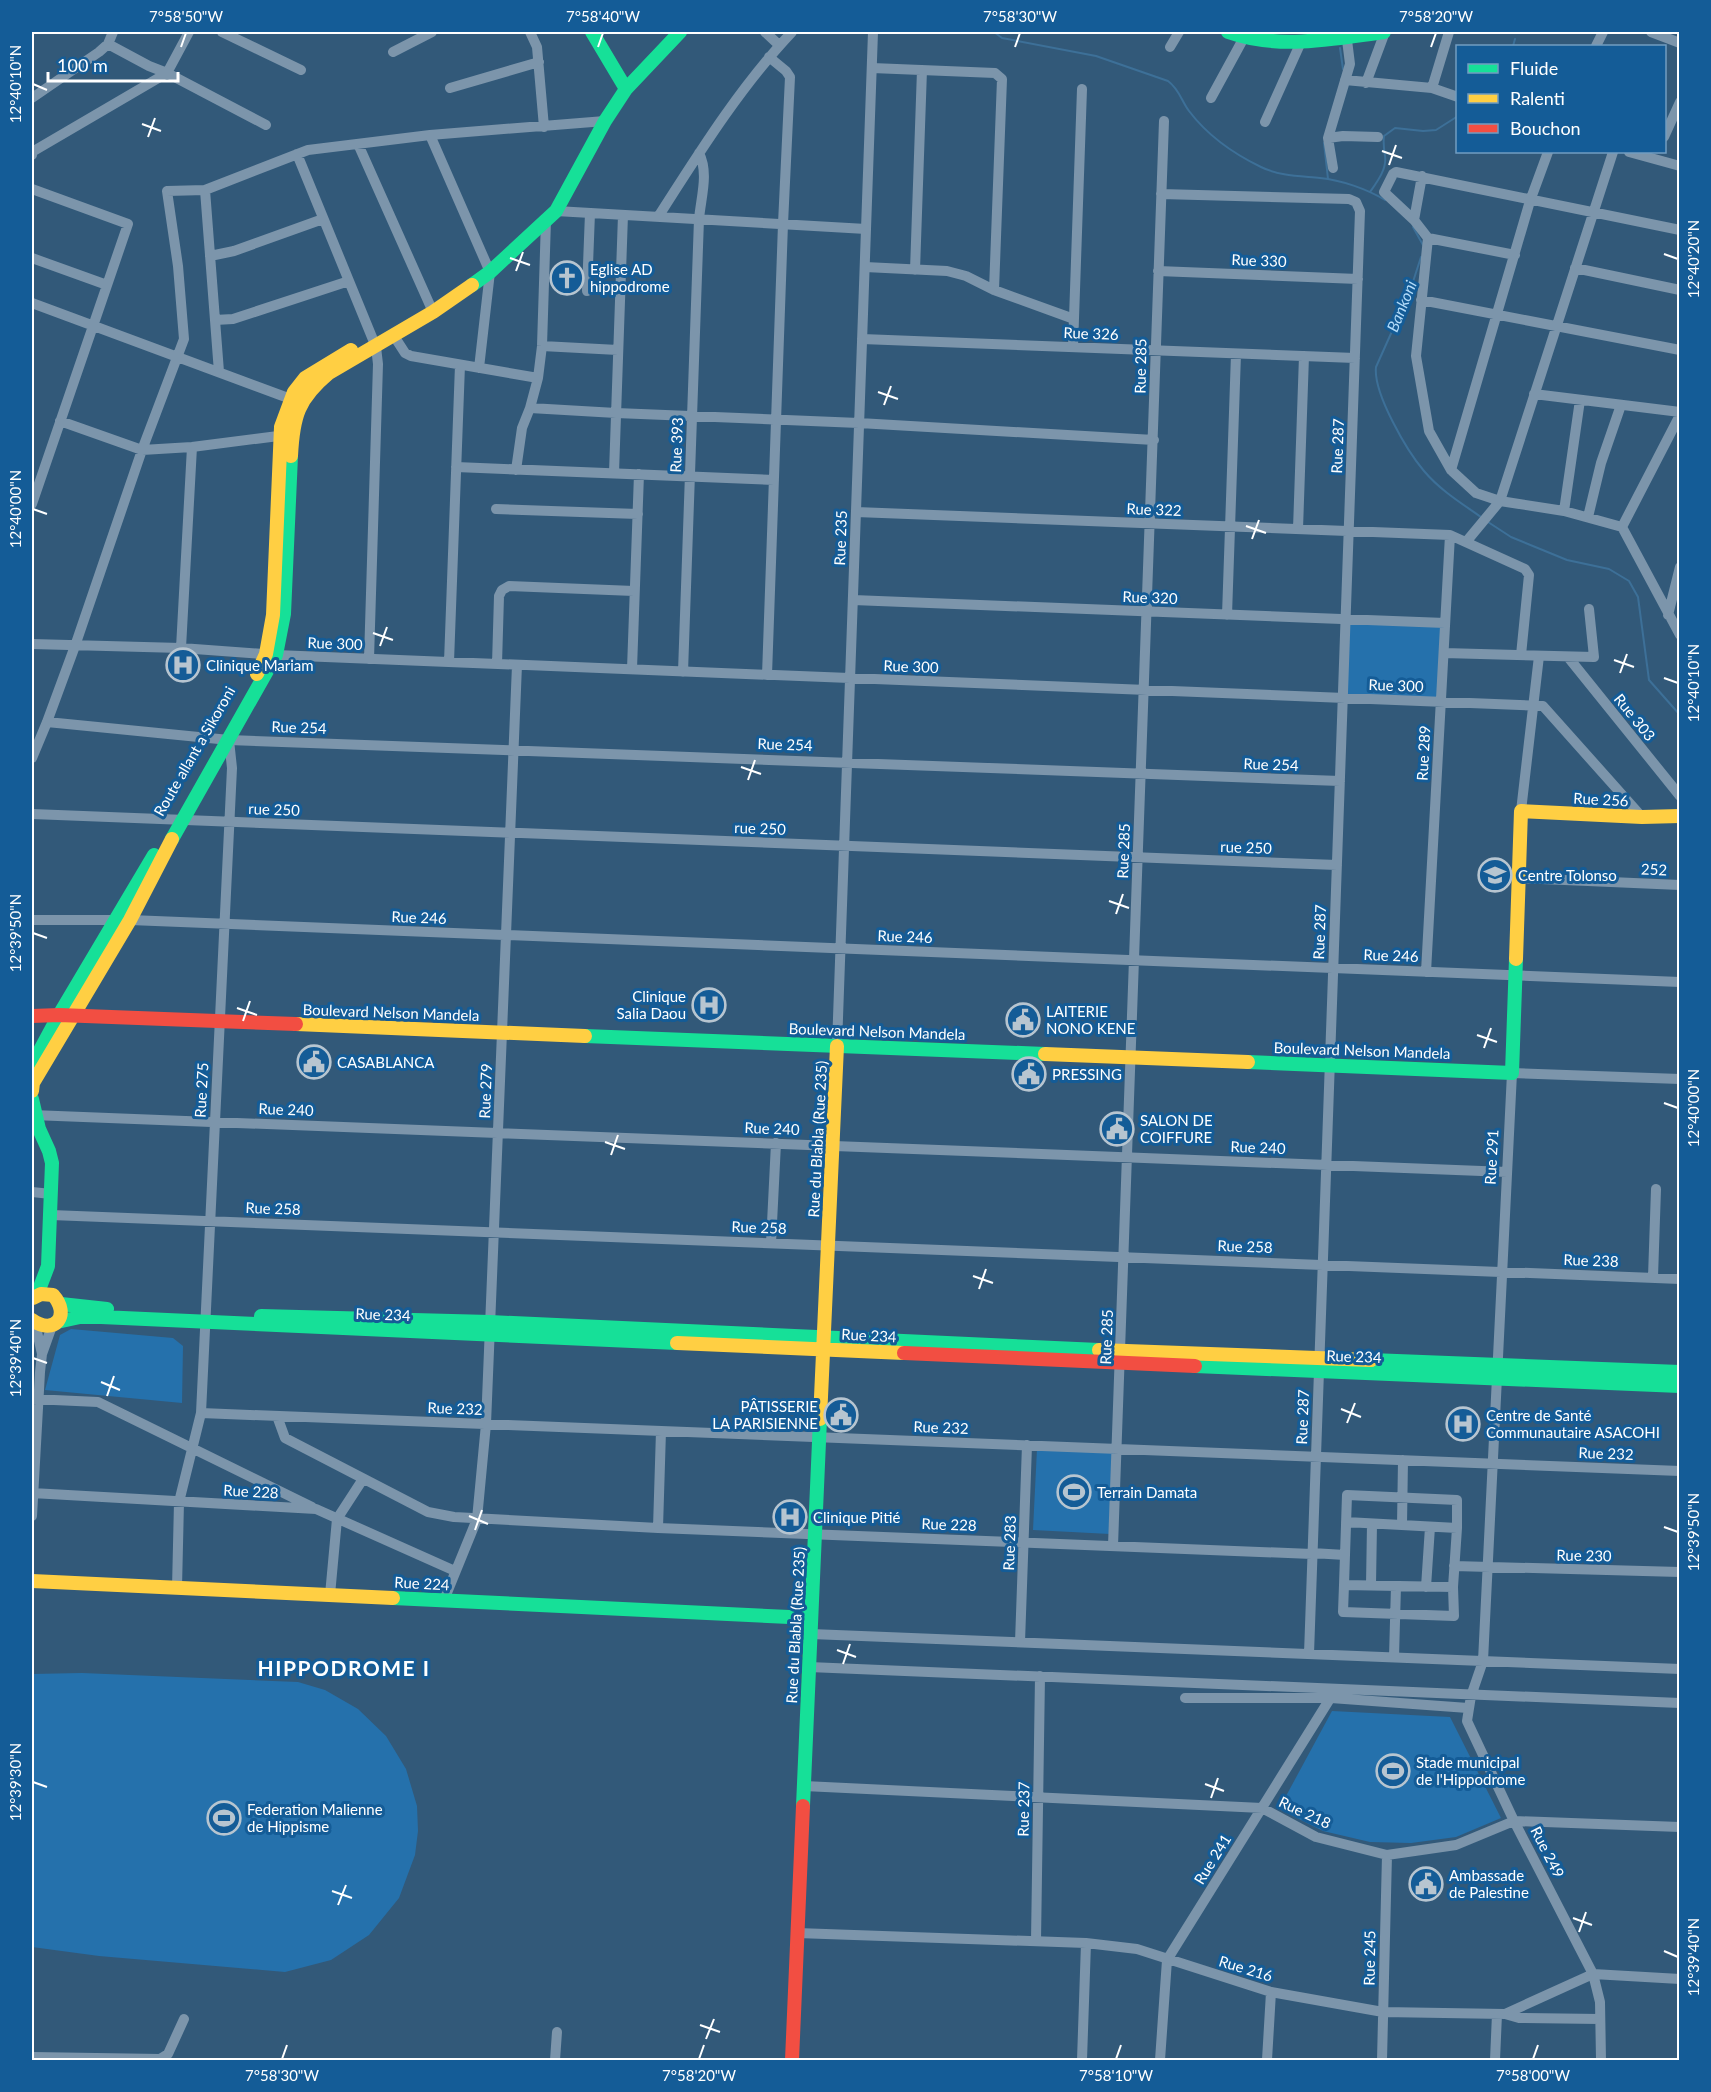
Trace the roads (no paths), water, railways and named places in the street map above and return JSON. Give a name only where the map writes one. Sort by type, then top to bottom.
[{"type":"street","points":[[32,98],[99,52],[108,44],[113,32]]},
{"type":"street","points":[[32,155],[32,152],[167,73],[189,32]]},
{"type":"street","points":[[222,32],[301,70]]},
{"type":"street","points":[[393,52],[432,32]]},
{"type":"street","points":[[530,32],[537,47],[544,127]]},
{"type":"street","points":[[592,32],[626,89]]},
{"type":"street","points":[[32,1091],[33,1083],[66,1015],[129,920],[178,819],[271,655],[284,614],[286,435],[296,401],[329,373],[374,343],[392,338],[490,272],[551,216],[626,89],[680,32]]},
{"type":"street","points":[[765,32],[779,45]]},
{"type":"street","points":[[658,217],[699,153],[769,57],[792,32]]},
{"type":"street","name":"Rue 235","points":[[837,1046],[873,32]]},
{"type":"street","points":[[1170,47],[1179,32]]},
{"type":"street","points":[[1228,32],[1245,35],[1259,41],[1300,42],[1347,34],[1384,32],[1366,83]]},
{"type":"street","points":[[1432,88],[1449,32]]},
{"type":"street","points":[[1651,32],[1666,43],[1680,43]]},
{"type":"street","points":[[1333,168],[1328,138],[1350,64],[1347,34]]},
{"type":"street","points":[[1211,98],[1245,35]]},
{"type":"street","points":[[1265,122],[1300,42]]},
{"type":"street","points":[[108,44],[266,125]]},
{"type":"street","points":[[767,675],[790,77],[769,57]]},
{"type":"street","points":[[450,88],[539,62]]},
{"type":"street","points":[[872,68],[995,73],[1002,78],[994,290]]},
{"type":"street","points":[[915,270],[922,70]]},
{"type":"street","points":[[1346,80],[1432,88],[1456,96]]},
{"type":"street","points":[[1073,347],[1082,89]]},
{"type":"street","points":[[1666,135],[1680,102]]},
{"type":"street","name":"Rue 285","points":[[1113,1546],[1164,121]]},
{"type":"street","points":[[32,758],[75,646],[142,450],[184,339],[178,267],[167,191],[205,190],[308,150],[430,135],[605,122]]},
{"type":"street","points":[[430,135],[490,272],[479,368]]},
{"type":"street","points":[[1328,138],[1378,137]]},
{"type":"street","points":[[358,144],[433,312]]},
{"type":"street","name":"Rue 393","points":[[683,672],[699,219],[704,164],[699,153]]},
{"type":"street","points":[[1451,470],[1530,201],[1548,153]]},
{"type":"street","points":[[1469,539],[1500,501],[1612,153]]},
{"type":"street","points":[[1638,153],[1657,155],[1680,166]]},
{"type":"street","points":[[297,154],[374,343],[378,364],[369,659]]},
{"type":"street","points":[[1515,255],[1428,238],[1414,220],[1384,192],[1393,174],[1396,172],[1422,177],[1680,230]]},
{"type":"street","points":[[1414,220],[1422,177]]},
{"type":"street","points":[[32,189],[128,224],[32,504]]},
{"type":"street","points":[[205,190],[219,372]]},
{"type":"street","name":"Rue 287","points":[[1161,194],[1349,200],[1356,202],[1360,211],[1309,1654]]},
{"type":"street","points":[[551,216],[590,213],[866,230]]},
{"type":"street","points":[[586,291],[590,213]]},
{"type":"street","points":[[614,473],[623,215]]},
{"type":"street","points":[[516,470],[522,428],[538,378],[551,216]]},
{"type":"street","points":[[210,256],[234,251],[323,219]]},
{"type":"street","points":[[1428,238],[1416,356],[1430,431],[1451,470],[1476,493],[1500,501],[1588,517],[1622,528],[1680,635]]},
{"type":"street","points":[[32,258],[107,285]]},
{"type":"street","points":[[865,267],[947,272],[966,276],[994,290],[1074,320]]},
{"type":"street","points":[[1575,268],[1680,290]]},
{"type":"street","name":"Rue 330","points":[[1158,272],[1358,279]]},
{"type":"street","points":[[215,320],[233,319],[349,281]]},
{"type":"street","points":[[1421,300],[1680,350]]},
{"type":"street","points":[[32,303],[296,401]]},
{"type":"street","points":[[392,338],[405,353],[538,378]]},
{"type":"street","name":"Rue 326","points":[[862,339],[1355,358]]},
{"type":"street","points":[[542,346],[618,350]]},
{"type":"street","points":[[1227,615],[1236,354]]},
{"type":"street","points":[[1298,529],[1304,356]]},
{"type":"street","points":[[449,662],[460,365]]},
{"type":"street","points":[[1534,394],[1680,413],[1622,528]]},
{"type":"street","points":[[1564,512],[1580,399]]},
{"type":"street","points":[[1588,517],[1601,463],[1621,405]]},
{"type":"street","points":[[530,408],[859,423],[1154,440]]},
{"type":"street","points":[[60,421],[142,450],[192,447],[286,435]]},
{"type":"street","points":[[181,648],[192,447]]},
{"type":"street","points":[[456,467],[774,480]]},
{"type":"street","points":[[632,669],[639,474]]},
{"type":"street","points":[[496,509],[638,514]]},
{"type":"street","name":"Rue 322","points":[[856,512],[1450,535]]},
{"type":"street","points":[[1450,535],[1469,539],[1525,569],[1529,575],[1521,655]]},
{"type":"street","name":"Rue 289","points":[[1426,972],[1450,535]]},
{"type":"street","points":[[1668,615],[1680,567]]},
{"type":"street","points":[[497,664],[499,596],[502,590],[509,586],[634,591]]},
{"type":"street","name":"Rue 320","points":[[853,600],[1446,623]]},
{"type":"street","points":[[1444,653],[1594,657],[1589,609]]},
{"type":"street","name":"Rue 300","points":[[32,644],[181,648],[271,655],[1539,706]]},
{"type":"street","name":"Rue 291","points":[[1483,1661],[1512,1073],[1521,811],[1539,706],[1539,656]]},
{"type":"street","name":"Rue 303","points":[[1568,657],[1680,795]]},
{"type":"street","name":"Rue 279","points":[[444,1600],[477,1518],[486,1424],[517,665]]},
{"type":"street","points":[[1539,706],[1642,818]]},
{"type":"street","name":"Rue 254","points":[[47,722],[224,739],[1340,781]]},
{"type":"street","name":"Rue 275","points":[[192,1448],[201,1413],[232,768],[224,739]]},
{"type":"street","name":"Rue 256","points":[[1521,811],[1642,818],[1680,816]]},
{"type":"street","name":"rue 250","points":[[32,814],[1337,865]]},
{"type":"street","name":"Route allant a Sikoroni","points":[[33,1059],[66,1015],[115,922],[178,819]]},
{"type":"street","name":"252","points":[[1519,878],[1680,885]]},
{"type":"street","name":"Rue 246","points":[[32,920],[115,922],[129,920],[1680,982]]},
{"type":"street","name":"Boulevard Nelson Mandela","points":[[32,1016],[66,1015],[1680,1079]]},
{"type":"street","name":"Rue du Blabla (Rue 235)","points":[[792,2061],[837,1046]]},
{"type":"street","points":[[32,1099],[34,1119],[52,1163],[48,1266],[34,1298]]},
{"type":"street","name":"Rue 240","points":[[34,1119],[215,1122],[1507,1172]]},
{"type":"street","points":[[771,1243],[776,1143]]},
{"type":"street","points":[[1653,1277],[1656,1189]]},
{"type":"street","points":[[32,1191],[51,1194]]},
{"type":"street","name":"Rue 258","points":[[51,1215],[1502,1272]]},
{"type":"street","points":[[32,1516],[36,1370],[55,1324],[62,1314],[48,1266]]},
{"type":"street","name":"Rue 238","points":[[1502,1272],[1680,1278]]},
{"type":"street","name":"Rue 234","points":[[34,1298],[45,1293],[59,1301],[78,1307],[206,1319]]},
{"type":"street","name":"Rue 234","points":[[33,1322],[41,1327],[80,1317],[490,1328],[1497,1372],[1680,1386]]},
{"type":"street","points":[[33,1322],[42,1354]]},
{"type":"street","name":"Rue 234","points":[[1497,1372],[1680,1372]]},
{"type":"street","points":[[35,1399],[98,1402],[316,1509]]},
{"type":"street","name":"Rue 232","points":[[201,1413],[1680,1471]]},
{"type":"street","name":"Rue 228","points":[[277,1416],[285,1438],[428,1512],[454,1518],[1345,1555]]},
{"type":"street","points":[[658,1528],[661,1431]]},
{"type":"street","name":"Rue 283","points":[[1020,1642],[1027,1446]]},
{"type":"street","points":[[177,1588],[179,1502],[192,1448]]},
{"type":"street","points":[[1402,1525],[1403,1460]]},
{"type":"street","points":[[330,1595],[337,1519],[363,1479]]},
{"type":"street","name":"Rue 228","points":[[32,1493],[316,1509],[455,1571]]},
{"type":"street","points":[[1347,1495],[1402,1497],[1457,1500],[1454,1616],[1343,1612],[1347,1495]]},
{"type":"street","points":[[1346,1522],[1456,1528]]},
{"type":"street","points":[[1371,1585],[1372,1524]]},
{"type":"street","points":[[1426,1587],[1430,1527]]},
{"type":"street","name":"Rue 230","points":[[1454,1566],[1680,1572]]},
{"type":"street","name":"Rue 224","points":[[32,1581],[812,1618]]},
{"type":"street","points":[[1344,1585],[1453,1587]]},
{"type":"street","points":[[1394,1657],[1396,1586]]},
{"type":"street","points":[[811,1634],[1680,1669]]},
{"type":"street","name":"Rue 249","points":[[1483,1661],[1471,1696],[1467,1721],[1514,1821],[1593,1974],[1600,2002],[1601,2061]]},
{"type":"street","points":[[809,1667],[1040,1676],[1334,1693],[1680,1703]]},
{"type":"street","name":"Rue 237","points":[[1036,1941],[1040,1676]]},
{"type":"street","points":[[1185,1698],[1334,1693],[1468,1708]]},
{"type":"street","name":"Rue 241","points":[[1160,2061],[1167,1960],[1334,1693]]},
{"type":"street","name":"Rue 218","points":[[804,1786],[1262,1808],[1316,1837],[1387,1855],[1456,1845],[1514,1821],[1680,1827]]},
{"type":"street","name":"Rue 245","points":[[1382,2061],[1387,1855]]},
{"type":"street","name":"Rue 216","points":[[797,1933],[1086,1943],[1137,1949],[1271,1992],[1383,2012],[1501,2014],[1593,1974],[1680,1979]]},
{"type":"street","points":[[1082,2061],[1086,1943]]},
{"type":"street","points":[[1267,2061],[1271,1992]]},
{"type":"street","points":[[1495,2061],[1501,2014],[1519,2018],[1600,2019]]},
{"type":"street","points":[[32,2056],[160,2059],[168,2054],[184,2019]]},
{"type":"street","points":[[555,2061],[557,2032]]},
{"type":"waterway","name":"Bankoni","points":[[994,32],[1002,38],[1096,56],[1168,81],[1204,128],[1222,144],[1251,162],[1283,174],[1345,183],[1385,200]]},
{"type":"waterway","points":[[1513,45],[1515,39]]},
{"type":"waterway","points":[[1340,48],[1343,69]]},
{"type":"waterway","points":[[1370,192],[1384,166],[1384,136],[1395,128],[1436,130],[1456,117]]},
{"type":"waterway","points":[[1324,143],[1328,179]]},
{"type":"waterway","name":"Bankoni","points":[[1413,227],[1423,245]]},
{"type":"waterway","name":"Bankoni","points":[[1421,257],[1410,291],[1376,367],[1377,378],[1392,421],[1417,462],[1437,484],[1481,517]]},
{"type":"waterway","name":"Bankoni","points":[[1488,522],[1511,537],[1567,560],[1609,569],[1629,581],[1638,597],[1649,680],[1680,715]]},
{"type":"place","name":"Eglise AD hippodrome","points":[[567,278]]},
{"type":"place","name":"Clinique Mariam","points":[[183,665]]},
{"type":"place","name":"Centre Tolonso","points":[[1495,875]]},
{"type":"place","name":"Clinique Salia Daou","points":[[709,1005]]},
{"type":"place","name":"LAITERIE NONO KENE","points":[[1023,1020]]},
{"type":"place","name":"CASABLANCA","points":[[314,1062]]},
{"type":"place","name":"PRESSING","points":[[1029,1074]]},
{"type":"place","name":"SALON DE COIFFURE","points":[[1117,1129]]},
{"type":"place","name":"PÂTISSERIE LA PARISIENNE","points":[[841,1415]]},
{"type":"place","name":"Centre de Santé Communautaire ASACOHI","points":[[1463,1424]]},
{"type":"place","name":"Terrain Damata","points":[[1074,1492]]},
{"type":"place","name":"Clinique Pitié","points":[[790,1517]]},
{"type":"place","name":"Stade municipal de l'Hippodrome","points":[[1393,1771]]},
{"type":"place","name":"Federation Malienne de Hippisme","points":[[224,1818]]},
{"type":"place","name":"Ambassade de Palestine","points":[[1426,1884]]},
{"type":"district","name":"HIPPODROME I","points":[[344,1667]]}]
